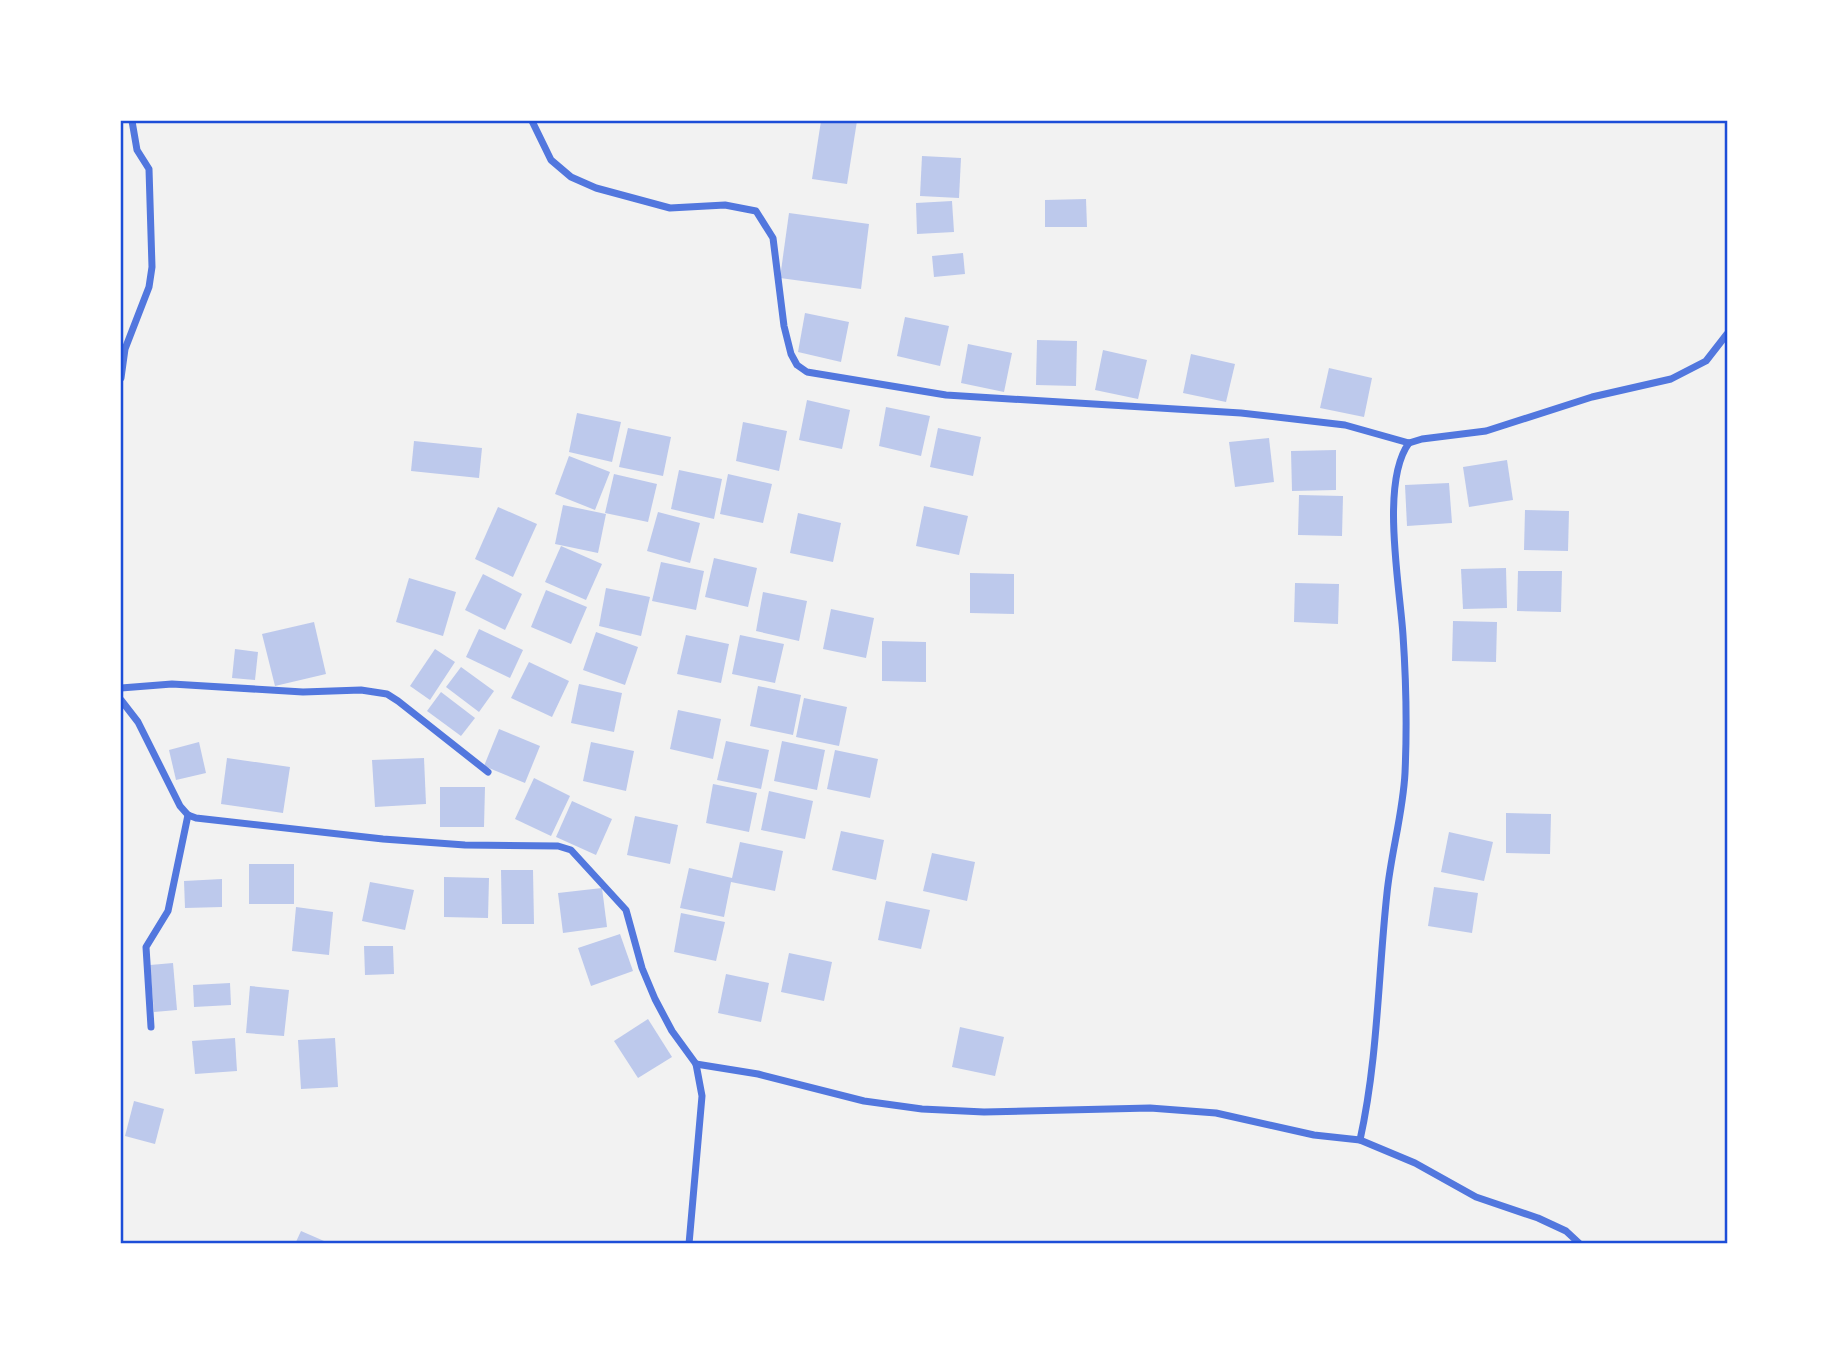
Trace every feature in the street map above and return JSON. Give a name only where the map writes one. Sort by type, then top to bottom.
[{"type":"street","points":[[121,378],[125,349],[149,287],[152,267],[149,169],[138,150],[132,121]]},
{"type":"street","points":[[532,121],[551,160],[571,177],[596,188],[670,208],[726,205],[755,211],[772,239],[778,293],[791,354],[797,365],[807,372],[946,395],[1241,413],[1345,425],[1409,443],[1486,431],[1592,397],[1671,379],[1706,361],[1727,334]]},
{"type":"street","points":[[1360,1140],[1370,1096],[1387,891],[1405,774],[1403,636],[1395,500],[1402,453],[1409,443]]},
{"type":"street","points":[[121,688],[172,684],[303,692],[375,691],[398,701],[488,772]]},
{"type":"street","points":[[121,700],[138,722],[180,806],[188,815],[214,822],[383,839],[465,845],[558,846],[571,850],[626,910],[642,968],[654,999],[671,1031],[696,1064],[702,1096],[689,1244]]},
{"type":"street","points":[[151,1027],[146,947],[168,911],[188,815]]},
{"type":"street","points":[[696,1064],[758,1074],[864,1101],[922,1109],[984,1112],[1163,1109],[1216,1113],[1314,1135],[1360,1140],[1415,1163],[1476,1197],[1538,1218],[1566,1231],[1580,1244]]},
{"type":"building","points":[[821,121],[857,121],[847,184],[812,179]]},
{"type":"building","points":[[922,156],[961,158],[959,198],[920,196]]},
{"type":"building","points":[[1086,199],[1087,227],[1045,227],[1045,200]]},
{"type":"building","points":[[952,201],[954,232],[917,234],[916,203]]},
{"type":"building","points":[[789,213],[869,224],[861,289],[780,278]]},
{"type":"building","points":[[963,253],[965,274],[934,277],[932,256]]},
{"type":"building","points":[[805,313],[849,322],[841,362],[798,352]]},
{"type":"building","points":[[905,317],[949,326],[940,366],[897,356]]},
{"type":"building","points":[[1037,340],[1077,341],[1076,386],[1036,385]]},
{"type":"building","points":[[968,344],[1012,353],[1004,392],[961,383]]},
{"type":"building","points":[[1103,350],[1147,360],[1138,399],[1095,390]]},
{"type":"building","points":[[1191,354],[1235,364],[1226,402],[1183,393]]},
{"type":"building","points":[[1329,368],[1372,378],[1364,417],[1320,408]]},
{"type":"building","points":[[807,400],[850,410],[842,449],[799,440]]},
{"type":"building","points":[[886,407],[930,416],[921,456],[879,446]]},
{"type":"building","points":[[577,413],[621,422],[612,462],[569,452]]},
{"type":"building","points":[[743,422],[787,431],[779,471],[736,461]]},
{"type":"building","points":[[628,428],[671,437],[663,476],[619,467]]},
{"type":"building","points":[[938,428],[981,437],[973,476],[930,467]]},
{"type":"building","points":[[1269,438],[1274,482],[1235,487],[1229,442]]},
{"type":"building","points":[[414,441],[482,448],[479,478],[411,471]]},
{"type":"building","points":[[1336,450],[1336,490],[1292,491],[1291,451]]},
{"type":"building","points":[[569,456],[610,472],[595,510],[555,494]]},
{"type":"building","points":[[1507,460],[1513,500],[1469,507],[1463,467]]},
{"type":"building","points":[[679,470],[722,479],[714,519],[671,509]]},
{"type":"building","points":[[614,474],[657,484],[648,522],[605,513]]},
{"type":"building","points":[[728,474],[772,484],[763,523],[720,514]]},
{"type":"building","points":[[1449,483],[1452,523],[1407,526],[1405,485]]},
{"type":"building","points":[[1299,495],[1343,496],[1342,536],[1298,535]]},
{"type":"building","points":[[563,505],[606,514],[598,553],[555,544]]},
{"type":"building","points":[[924,506],[968,516],[959,555],[916,546]]},
{"type":"building","points":[[498,507],[537,524],[513,577],[475,559]]},
{"type":"building","points":[[1525,510],[1569,511],[1568,551],[1524,550]]},
{"type":"building","points":[[658,512],[700,523],[690,563],[647,551]]},
{"type":"building","points":[[798,513],[841,523],[833,562],[790,553]]},
{"type":"building","points":[[561,546],[602,564],[586,600],[545,582]]},
{"type":"building","points":[[714,558],[757,568],[748,607],[705,597]]},
{"type":"building","points":[[661,562],[704,571],[696,610],[652,601]]},
{"type":"building","points":[[1506,568],[1507,608],[1463,609],[1461,569]]},
{"type":"building","points":[[1518,571],[1562,571],[1561,612],[1517,611]]},
{"type":"building","points":[[970,573],[1014,574],[1014,614],[970,613]]},
{"type":"building","points":[[483,574],[522,594],[505,630],[465,610]]},
{"type":"building","points":[[409,578],[456,592],[443,636],[396,622]]},
{"type":"building","points":[[1295,583],[1339,584],[1338,624],[1294,622]]},
{"type":"building","points":[[606,588],[650,597],[641,636],[599,626]]},
{"type":"building","points":[[546,590],[587,607],[571,644],[531,627]]},
{"type":"building","points":[[763,592],[807,601],[799,641],[756,631]]},
{"type":"building","points":[[831,609],[874,618],[866,658],[823,649]]},
{"type":"building","points":[[1453,621],[1497,622],[1496,662],[1452,661]]},
{"type":"building","points":[[314,622],[326,674],[275,686],[262,634]]},
{"type":"building","points":[[479,629],[523,650],[510,678],[466,657]]},
{"type":"building","points":[[596,632],[638,647],[625,685],[583,670]]},
{"type":"building","points":[[686,635],[729,644],[721,683],[677,674]]},
{"type":"building","points":[[740,635],[784,644],[775,683],[732,674]]},
{"type":"building","points":[[882,641],[926,642],[926,682],[882,681]]},
{"type":"building","points":[[235,649],[258,652],[255,680],[232,678]]},
{"type":"building","points":[[435,649],[455,662],[430,700],[410,686]]},
{"type":"building","points":[[529,662],[569,681],[552,717],[511,698]]},
{"type":"building","points":[[461,667],[494,691],[479,712],[446,687]]},
{"type":"building","points":[[579,684],[622,693],[614,732],[571,723]]},
{"type":"building","points":[[758,686],[801,695],[793,735],[750,726]]},
{"type":"building","points":[[441,692],[475,718],[461,736],[427,711]]},
{"type":"building","points":[[804,698],[847,707],[839,746],[796,737]]},
{"type":"building","points":[[678,710],[721,719],[713,759],[670,749]]},
{"type":"building","points":[[499,729],[540,746],[525,783],[484,766]]},
{"type":"building","points":[[726,741],[769,750],[761,789],[717,780]]},
{"type":"building","points":[[782,741],[825,750],[817,790],[774,781]]},
{"type":"building","points":[[199,742],[206,773],[176,780],[169,750]]},
{"type":"building","points":[[591,742],[634,751],[626,791],[583,781]]},
{"type":"building","points":[[835,750],[878,759],[870,798],[827,789]]},
{"type":"building","points":[[227,758],[290,767],[283,813],[221,804]]},
{"type":"building","points":[[424,758],[426,804],[375,807],[372,760]]},
{"type":"building","points":[[534,778],[570,796],[551,836],[515,819]]},
{"type":"building","points":[[713,784],[757,793],[749,832],[706,823]]},
{"type":"building","points":[[440,787],[485,787],[484,827],[440,827]]},
{"type":"building","points":[[769,791],[813,801],[805,839],[761,830]]},
{"type":"building","points":[[572,801],[612,819],[596,855],[556,837]]},
{"type":"building","points":[[1506,813],[1551,814],[1550,854],[1506,853]]},
{"type":"building","points":[[635,816],[678,825],[670,864],[627,855]]},
{"type":"building","points":[[841,831],[884,840],[876,880],[832,870]]},
{"type":"building","points":[[1449,832],[1493,842],[1484,881],[1441,872]]},
{"type":"building","points":[[740,842],[783,851],[775,891],[731,882],[724,917],[680,908],[689,868],[732,878]]},
{"type":"building","points":[[932,853],[975,862],[967,901],[923,891]]},
{"type":"building","points":[[249,864],[294,864],[294,904],[249,904]]},
{"type":"building","points":[[501,870],[533,870],[534,924],[502,924]]},
{"type":"building","points":[[444,877],[489,878],[488,918],[444,917]]},
{"type":"building","points":[[222,879],[222,907],[185,908],[184,881]]},
{"type":"building","points":[[370,882],[414,890],[405,930],[362,921]]},
{"type":"building","points":[[1434,887],[1478,893],[1472,933],[1428,926]]},
{"type":"building","points":[[602,888],[607,927],[563,933],[558,893]]},
{"type":"building","points":[[886,901],[930,910],[921,949],[878,940]]},
{"type":"building","points":[[296,907],[333,912],[329,955],[292,951]]},
{"type":"building","points":[[681,913],[725,922],[716,961],[674,952]]},
{"type":"building","points":[[620,934],[633,971],[591,986],[578,948]]},
{"type":"building","points":[[364,946],[393,946],[394,974],[365,975]]},
{"type":"building","points":[[789,953],[832,962],[824,1001],[781,992]]},
{"type":"building","points":[[173,963],[177,1010],[154,1012],[150,965]]},
{"type":"building","points":[[726,974],[769,983],[761,1022],[718,1013]]},
{"type":"building","points":[[230,983],[231,1005],[194,1007],[193,985]]},
{"type":"building","points":[[250,986],[289,990],[284,1036],[246,1033]]},
{"type":"building","points":[[648,1019],[672,1057],[638,1078],[614,1041]]},
{"type":"building","points":[[960,1027],[1004,1037],[995,1076],[952,1067]]},
{"type":"building","points":[[235,1038],[237,1071],[195,1074],[192,1041]]},
{"type":"building","points":[[335,1038],[338,1087],[301,1089],[298,1040]]},
{"type":"building","points":[[134,1101],[164,1109],[155,1144],[125,1136]]},
{"type":"building","points":[[301,1231],[331,1244],[295,1244]]}]
